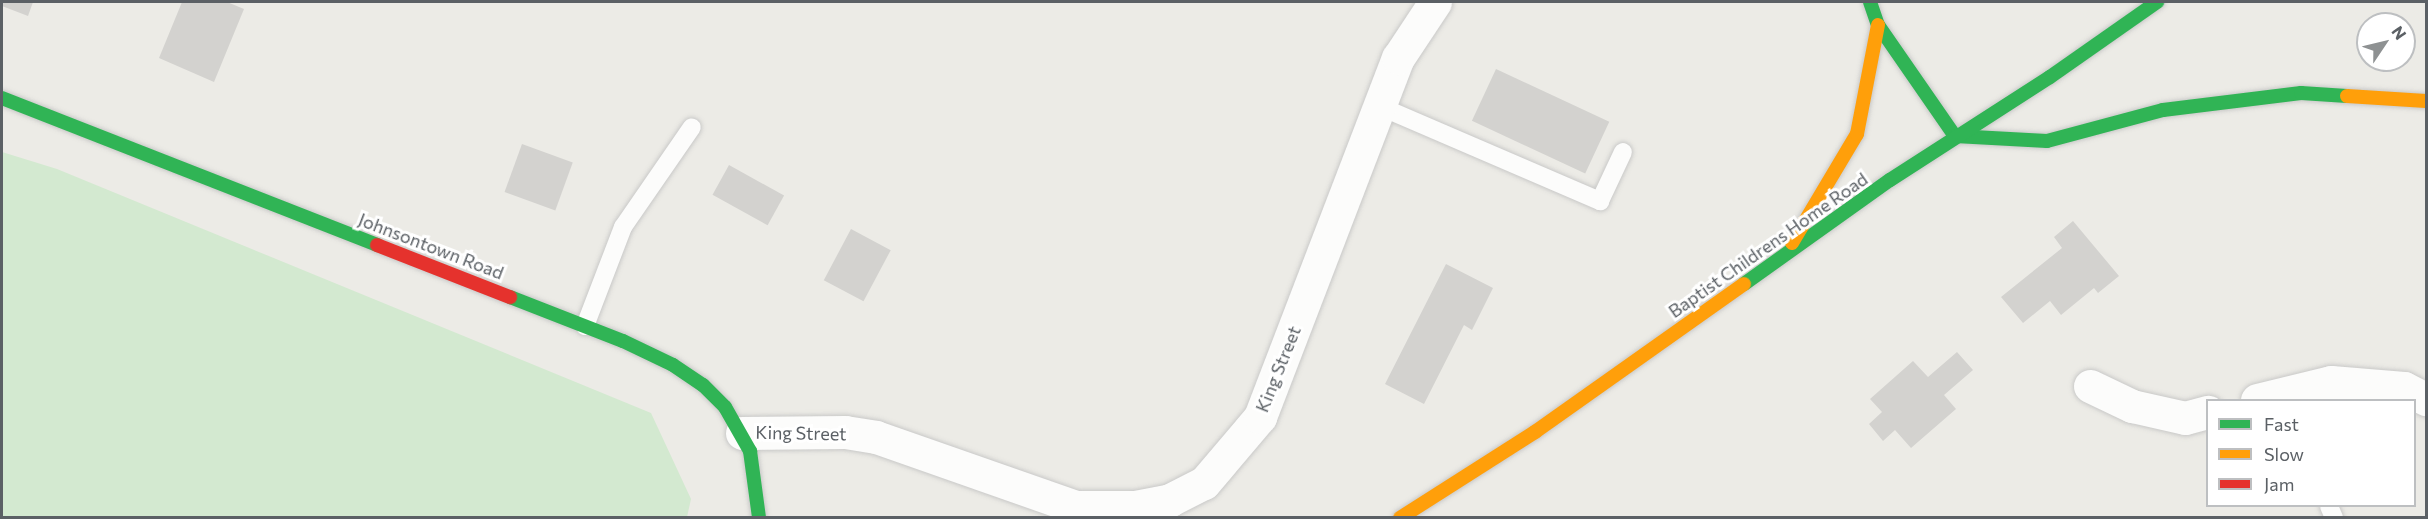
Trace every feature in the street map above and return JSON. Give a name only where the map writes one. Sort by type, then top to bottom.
[{"type":"street","name":"King Street","points":[[742,432],[845,432],[876,437],[1076,507],[1135,507],[1170,500],[1204,483],[1260,417],[1398,58],[1435,2]]},
{"type":"street","points":[[1870,2],[1878,25],[1955,136],[2047,141],[2163,110],[2301,93],[2427,101]]},
{"type":"street","name":"Baptist Childrens Home Road","points":[[1400,518],[1536,432],[1955,136],[2050,77],[2157,2]]},
{"type":"street","points":[[1786,254],[1857,134],[1878,25]]},
{"type":"street","name":"Johnsontown Road","points":[[2,98],[585,326],[673,365],[703,385],[725,407],[742,432],[750,451],[759,518]]},
{"type":"street","points":[[2261,399],[2331,382],[2339,392],[2404,388],[2427,399]]},
{"type":"street","points":[[2090,386],[2132,406],[2185,418],[2206,413]]},
{"type":"lane","points":[[1379,106],[1600,201],[1623,152]]},
{"type":"lane","points":[[585,326],[623,227],[692,128]]},
{"type":"green space","points":[[2,152],[57,169],[651,413],[691,499],[687,517],[2,517]]},
{"type":"building","points":[[2,2],[33,2],[28,16],[2,6]]},
{"type":"building","points":[[182,2],[227,2],[244,9],[214,82],[159,58]]},
{"type":"building","points":[[1496,69],[1609,122],[1585,173],[1472,121]]},
{"type":"building","points":[[522,144],[573,162],[555,210],[505,192]]},
{"type":"building","points":[[729,165],[784,196],[768,225],[713,195]]},
{"type":"building","points":[[2073,221],[2119,276],[2098,293],[2094,288],[2061,315],[2050,301],[2023,323],[2001,297],[2062,248],[2054,237]]},
{"type":"building","points":[[851,229],[891,250],[864,301],[824,280]]},
{"type":"building","points":[[1446,264],[1493,288],[1472,330],[1464,325],[1424,404],[1385,384]]},
{"type":"building","points":[[1957,352],[1973,370],[1944,395],[1956,409],[1911,448],[1895,430],[1883,441],[1869,424],[1882,412],[1870,399],[1913,361],[1928,377]]},
{"type":"traffic: fast","points":[[1870,2],[1878,25],[1955,136]]},
{"type":"traffic: fast","points":[[1744,284],[1890,180],[2050,77],[2157,2]]},
{"type":"traffic: fast","points":[[1955,136],[2047,141],[2163,110],[2301,93],[2347,96]]},
{"type":"traffic: fast","points":[[2,98],[377,245]]},
{"type":"traffic: fast","points":[[510,297],[623,341],[673,365],[703,385],[725,407],[750,451],[759,518]]},
{"type":"traffic: slow","points":[[1792,243],[1857,134],[1878,25]]},
{"type":"traffic: slow","points":[[2347,96],[2426,101]]},
{"type":"traffic: slow","points":[[1400,518],[1535,432],[1744,284]]},
{"type":"traffic: jam","points":[[377,245],[510,297]]}]
